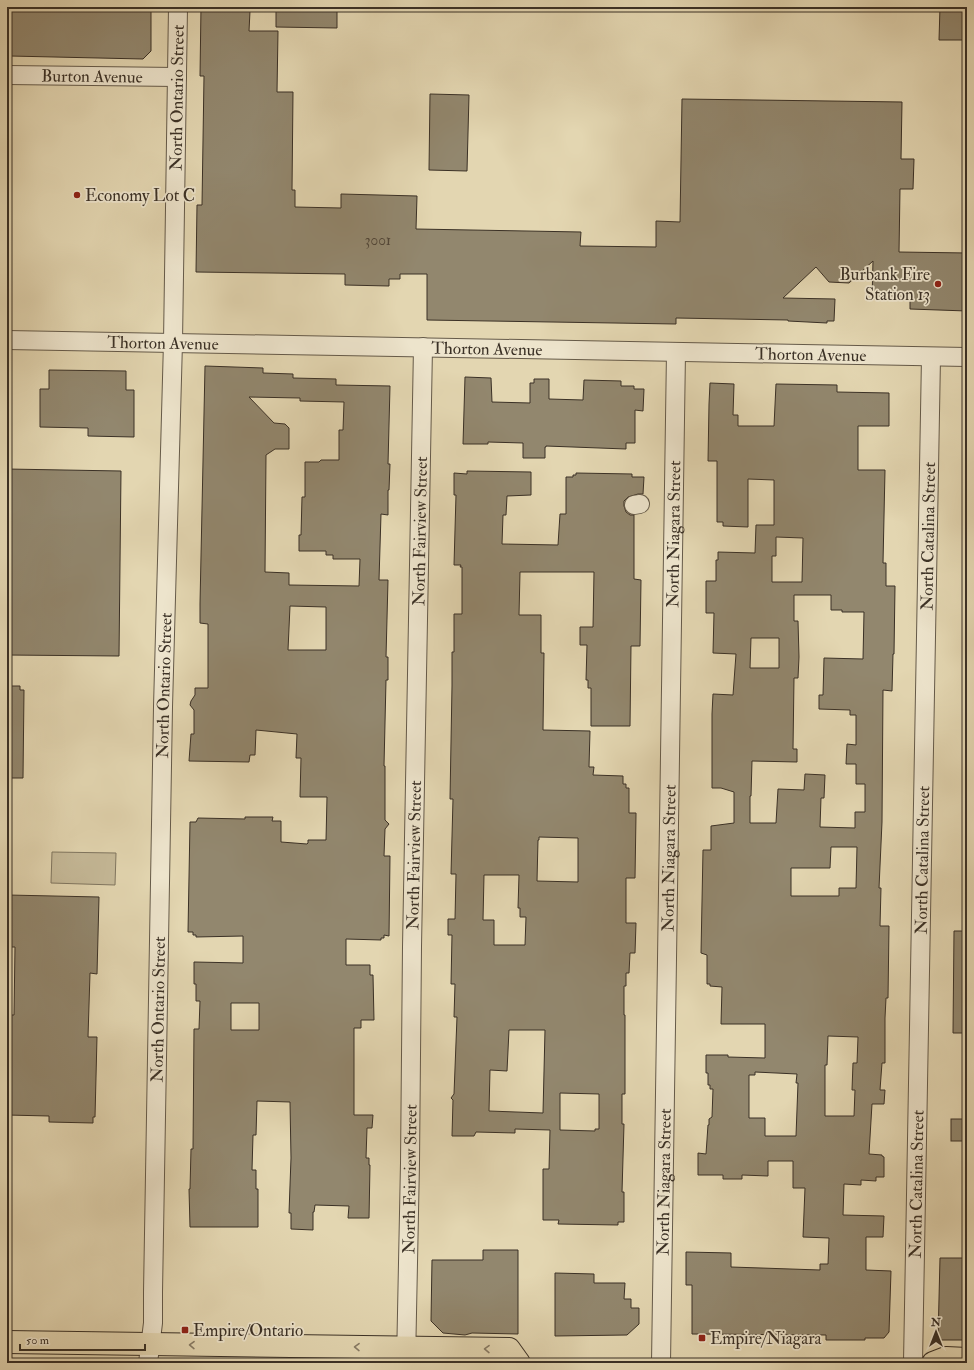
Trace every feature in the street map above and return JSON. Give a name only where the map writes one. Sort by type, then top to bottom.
[{"type":"main road","points":[[7,1342],[149,1354],[406,1355],[509,1349],[519,1363]]},
{"type":"main road","points":[[933,1363],[946,1358],[967,1359]]},
{"type":"street","name":"North Ontario Street","points":[[149,1354],[152,1323],[163,707],[173,342],[178,7]]},
{"type":"street","name":"Burton Avenue","points":[[7,75],[176,77]]},
{"type":"street","name":"Thorton Avenue","points":[[7,340],[967,357]]},
{"type":"street","name":"North Fairview Street","points":[[406,1355],[423,348]]},
{"type":"street","name":"North Niagara Street","points":[[661,1363],[676,352]]},
{"type":"street","name":"North Catalina Street","points":[[913,1363],[931,357]]},
{"type":"shaded area","points":[[52,852],[116,853],[115,885],[51,883]]},
{"type":"building","points":[[10,7],[151,7],[151,51],[143,59],[10,56]]},
{"type":"building","points":[[201,7],[219,7],[219,11],[250,11],[249,31],[278,31],[277,92],[293,92],[292,190],[295,190],[295,207],[341,208],[341,194],[417,196],[416,229],[581,232],[580,246],[656,247],[656,221],[680,222],[682,99],[902,102],[901,159],[914,159],[913,189],[900,189],[899,252],[967,253],[967,311],[910,309],[910,300],[872,299],[873,261],[849,283],[829,282],[816,267],[783,298],[835,299],[834,321],[827,321],[827,323],[788,320],[676,318],[676,324],[427,320],[427,274],[400,274],[400,279],[389,279],[389,286],[345,285],[345,274],[196,272],[197,205],[202,205],[204,76],[200,76]]},
{"type":"building","points":[[276,7],[337,7],[337,28],[276,27]]},
{"type":"building","points":[[940,7],[967,7],[967,40],[939,40]]},
{"type":"building","points":[[430,94],[469,95],[467,171],[429,170]]},
{"type":"building","points":[[205,366],[263,368],[263,373],[293,374],[293,378],[336,379],[336,385],[390,386],[388,464],[390,464],[388,515],[381,514],[379,580],[388,580],[386,657],[388,657],[388,680],[386,680],[384,766],[385,820],[389,824],[385,829],[384,856],[390,856],[389,936],[384,935],[384,938],[381,938],[381,940],[346,939],[346,965],[370,965],[370,975],[373,975],[374,1020],[361,1020],[361,1028],[354,1028],[354,1115],[373,1115],[372,1128],[367,1128],[366,1158],[369,1158],[370,1165],[369,1218],[348,1218],[349,1206],[315,1205],[313,1212],[313,1230],[291,1229],[291,1213],[289,1213],[291,1158],[290,1102],[257,1101],[256,1135],[253,1135],[252,1170],[256,1170],[256,1189],[258,1189],[258,1227],[190,1227],[189,1189],[191,1149],[193,1149],[194,1029],[199,1029],[200,1001],[196,1001],[194,962],[243,963],[243,936],[196,937],[196,935],[193,935],[193,932],[188,932],[190,822],[196,822],[198,818],[245,819],[245,817],[273,817],[272,821],[281,821],[281,842],[307,844],[308,840],[326,840],[327,797],[300,797],[301,758],[296,758],[297,734],[256,730],[255,755],[250,755],[249,762],[189,761],[191,734],[194,734],[194,710],[190,705],[191,701],[195,695],[195,688],[208,688],[208,624],[200,623]],"holes":[[[249,397],[300,398],[300,401],[344,402],[343,430],[339,430],[339,460],[305,462],[305,497],[302,497],[299,551],[326,551],[326,555],[333,555],[333,559],[360,559],[359,586],[289,585],[289,573],[265,572],[266,455],[275,449],[289,449],[289,428],[285,424],[274,423]],[[290,606],[326,607],[326,650],[288,650]],[[231,1003],[259,1003],[259,1030],[231,1030]]]},
{"type":"building","points":[[49,370],[126,371],[126,390],[134,390],[134,437],[88,436],[88,428],[40,427],[40,389],[49,389]]},
{"type":"building","points":[[465,377],[491,378],[492,402],[530,403],[530,383],[534,383],[534,379],[549,379],[549,399],[583,400],[584,380],[621,381],[621,386],[634,386],[634,389],[644,389],[643,411],[635,410],[635,443],[626,443],[626,449],[546,446],[545,458],[523,458],[523,443],[488,442],[488,444],[463,444]]},
{"type":"building","points":[[710,383],[734,384],[733,415],[738,415],[738,426],[774,426],[776,384],[837,385],[837,392],[889,393],[889,426],[858,426],[858,470],[885,470],[883,563],[886,563],[886,586],[895,586],[892,691],[883,690],[882,822],[879,888],[881,888],[880,926],[889,926],[888,998],[886,998],[885,1018],[885,1063],[882,1063],[880,1090],[885,1090],[884,1104],[872,1104],[869,1154],[882,1155],[884,1157],[884,1177],[876,1177],[876,1181],[861,1180],[861,1185],[844,1184],[843,1215],[884,1216],[883,1237],[866,1237],[866,1270],[891,1271],[889,1332],[884,1338],[865,1338],[865,1340],[826,1340],[826,1335],[692,1334],[692,1285],[686,1285],[686,1252],[731,1253],[731,1267],[820,1270],[820,1264],[828,1264],[829,1238],[803,1237],[805,1188],[793,1188],[793,1161],[768,1161],[768,1176],[742,1175],[742,1179],[723,1179],[723,1175],[698,1175],[698,1153],[706,1154],[708,1125],[709,1119],[712,1117],[713,1089],[710,1089],[710,1085],[708,1085],[706,1055],[765,1058],[765,1024],[721,1024],[722,987],[710,986],[710,984],[707,984],[707,955],[701,953],[703,850],[711,850],[711,826],[734,823],[734,792],[721,788],[712,788],[712,714],[713,694],[733,695],[736,654],[713,653],[714,613],[706,613],[706,581],[716,581],[716,560],[718,560],[718,552],[755,553],[756,525],[774,525],[774,480],[748,479],[748,527],[723,526],[723,522],[717,522],[717,461],[708,461]],"holes":[[[776,537],[803,538],[802,582],[772,582],[772,556],[776,556]],[[794,595],[831,595],[831,610],[842,610],[842,612],[864,612],[863,659],[824,658],[823,695],[819,695],[819,709],[850,710],[850,715],[856,715],[856,745],[847,744],[846,764],[856,764],[856,784],[865,784],[865,812],[855,812],[855,828],[820,827],[821,798],[824,798],[825,775],[805,774],[804,790],[778,789],[776,823],[750,823],[752,761],[797,762],[797,749],[793,749],[794,678],[798,678],[799,657],[798,621],[794,621]],[[751,638],[779,638],[779,668],[750,668]],[[831,847],[857,847],[856,888],[839,888],[839,896],[791,896],[791,868],[830,868]],[[828,1036],[858,1037],[857,1063],[853,1063],[852,1090],[855,1090],[854,1116],[825,1116],[825,1065],[827,1065]],[[755,1072],[797,1074],[796,1136],[765,1136],[765,1118],[749,1118],[749,1075],[755,1075]]]},
{"type":"building","points":[[7,469],[121,471],[119,656],[7,655]]},
{"type":"building","points":[[467,471],[531,472],[531,495],[507,496],[506,515],[503,515],[502,544],[558,545],[560,514],[566,514],[566,477],[573,477],[576,473],[632,474],[632,477],[644,477],[643,494],[628,497],[624,501],[626,512],[630,515],[634,515],[634,579],[641,580],[640,646],[631,646],[630,726],[591,726],[591,688],[588,688],[588,680],[586,680],[587,645],[580,645],[580,627],[593,627],[594,572],[520,572],[519,615],[541,615],[541,653],[544,653],[543,730],[590,731],[589,767],[594,767],[593,775],[623,776],[623,784],[626,784],[626,788],[629,788],[629,813],[636,813],[635,878],[626,878],[626,923],[636,923],[635,953],[630,953],[629,973],[626,973],[626,986],[624,986],[625,1094],[622,1094],[622,1124],[624,1124],[622,1192],[624,1192],[624,1222],[618,1222],[618,1225],[558,1224],[559,1220],[543,1220],[543,1169],[549,1169],[550,1130],[515,1129],[515,1133],[476,1132],[474,1136],[452,1136],[453,1100],[451,1098],[454,1094],[457,1017],[454,1017],[455,984],[451,984],[452,935],[448,935],[448,919],[455,919],[456,874],[451,874],[453,799],[450,799],[452,652],[454,652],[454,614],[462,614],[462,567],[460,567],[461,565],[454,565],[456,495],[454,495],[454,473],[467,474]],"holes":[[[539,837],[578,838],[578,882],[537,881]],[[484,875],[519,875],[518,908],[520,908],[520,917],[526,917],[525,945],[494,945],[494,920],[483,920]],[[509,1030],[545,1030],[543,1113],[489,1111],[490,1070],[507,1071]],[[560,1093],[599,1094],[599,1129],[595,1129],[595,1131],[560,1130]]]},
{"type":"building","points":[[7,686],[20,686],[20,690],[24,690],[23,778],[7,778]]},
{"type":"building","points":[[8,895],[99,897],[97,974],[90,973],[88,1037],[97,1037],[95,1117],[93,1117],[93,1123],[49,1122],[49,1116],[7,1115],[7,1015],[14,1015],[15,947],[7,947]]},
{"type":"building","points":[[954,931],[967,931],[967,1033],[953,1033]]},
{"type":"building","points":[[951,1119],[967,1119],[967,1141],[951,1141]]},
{"type":"building","points":[[483,1250],[518,1250],[518,1334],[472,1333],[465,1335],[443,1333],[431,1321],[432,1260],[483,1260]]},
{"type":"building","points":[[940,1258],[967,1258],[967,1340],[938,1340]]},
{"type":"building","points":[[555,1273],[594,1274],[594,1283],[625,1283],[624,1299],[631,1299],[631,1308],[639,1308],[639,1324],[627,1335],[555,1336]]},
{"type":"place","name":"Economy Lot C","points":[[77,195]]},
{"type":"place","name":"Burbank Fire Station 13","points":[[938,284]]},
{"type":"place","name":"Empire/Ontario","points":[[185,1330]]},
{"type":"place","name":"Empire/Niagara","points":[[702,1338]]}]
